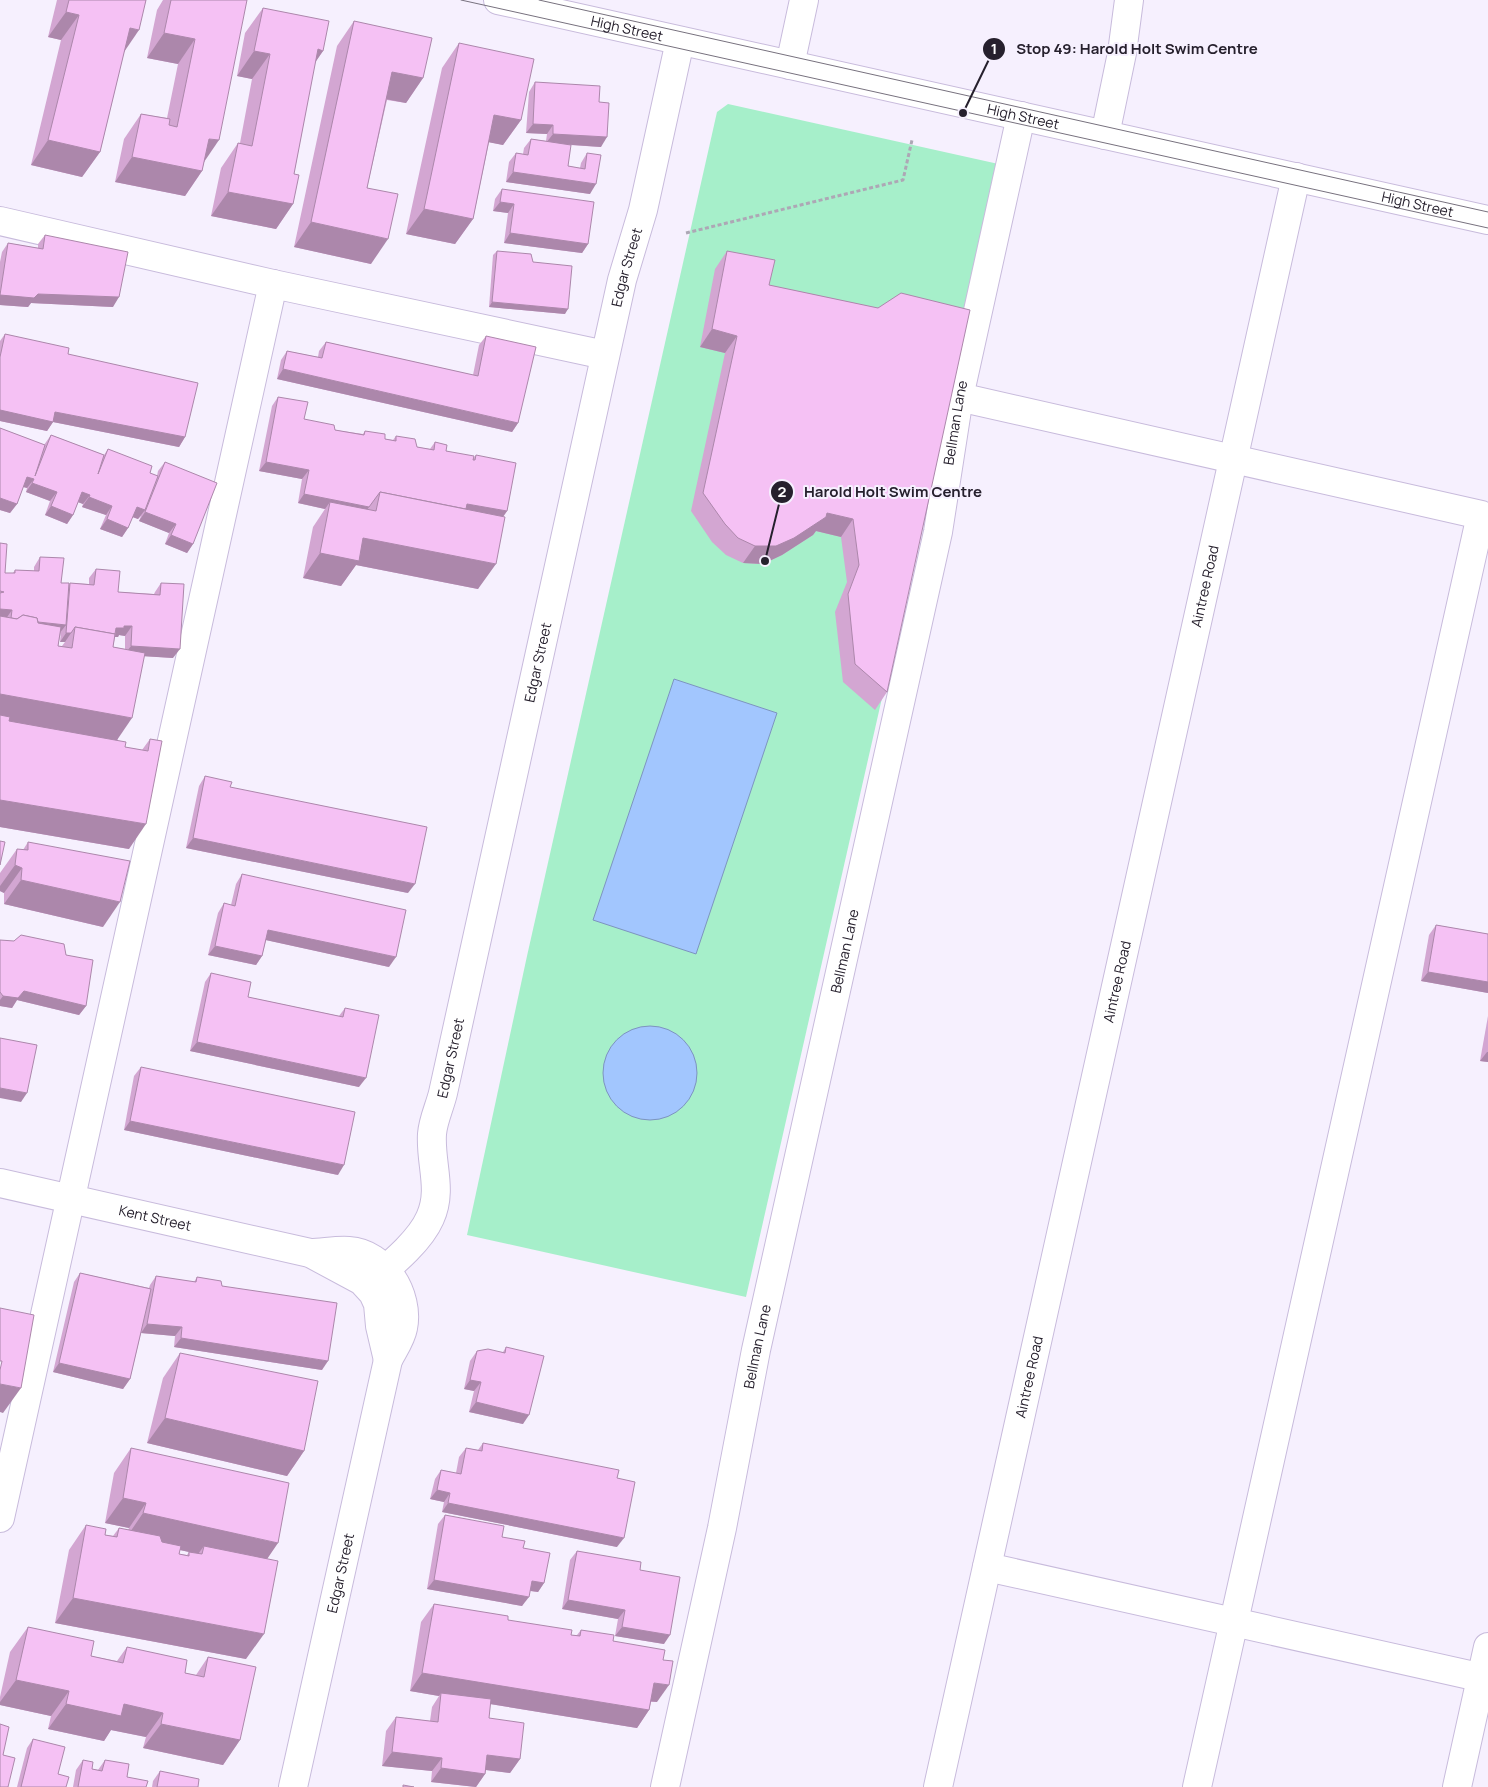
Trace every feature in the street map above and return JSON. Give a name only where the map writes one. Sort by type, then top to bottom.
[{"type":"street","name":"High Street","points":[[498,0],[1488,220]]},
{"type":"street","points":[[790,65],[804,0]]},
{"type":"street","points":[[1105,135],[1122,53],[1129,0]]},
{"type":"street","name":"Edgar Street","points":[[293,1787],[388,1360],[380,1326],[378,1304],[373,1293],[376,1277],[424,1230],[434,1207],[437,1182],[432,1151],[432,1132],[443,1093],[510,796],[622,280],[643,210],[680,41]]},
{"type":"street","name":"Bellman Lane","points":[[666,1787],[722,1528],[756,1350],[938,532],[959,397],[1020,116]]},
{"type":"street","name":"Aintree Road","points":[[938,1787],[1296,177]]},
{"type":"street","points":[[0,221],[274,284],[605,355]]},
{"type":"street","points":[[0,1518],[274,284]]},
{"type":"street","points":[[959,397],[1481,515],[1197,1787]]},
{"type":"street","name":"Kent Street","points":[[0,1183],[310,1254],[376,1277]]},
{"type":"street","points":[[987,1567],[1485,1678]]},
{"type":"street","points":[[1457,1787],[1485,1678],[1488,1646]]},
{"type":"path","points":[[686,233],[903,180],[912,140]]},
{"type":"green space","points":[[728,104],[1003,165],[746,1297],[467,1235],[527,956],[717,112]]},
{"type":"water","points":[[674,679],[777,713],[696,954],[593,920]]},
{"type":"water","points":[[650,1026],[668,1029],[683,1040],[694,1055],[697,1073],[694,1091],[683,1106],[668,1117],[650,1120],[632,1117],[617,1106],[606,1091],[603,1073],[606,1055],[617,1040],[632,1029]]},
{"type":"building","points":[[69,0],[146,0],[139,30],[130,28],[100,152],[48,140],[79,15],[66,12]]},
{"type":"building","points":[[171,0],[247,0],[219,140],[209,139],[202,171],[132,157],[141,114],[170,119],[169,125],[177,127],[195,39],[164,33]]},
{"type":"building","points":[[263,8],[329,21],[323,51],[318,49],[294,174],[299,175],[293,204],[228,192],[238,143],[252,146],[270,54],[254,51]]},
{"type":"building","points":[[354,21],[432,38],[423,78],[392,72],[367,188],[398,194],[388,239],[311,222]]},
{"type":"building","points":[[459,43],[534,59],[521,120],[494,115],[473,219],[424,209]]},
{"type":"building","points":[[535,82],[600,86],[599,102],[609,103],[607,137],[553,134],[553,125],[533,124]]},
{"type":"building","points":[[531,139],[571,145],[568,166],[585,169],[587,153],[601,155],[596,184],[513,172],[516,153],[528,155]]},
{"type":"building","points":[[502,189],[594,202],[588,244],[510,233],[514,204],[500,202]]},
{"type":"building","points":[[45,235],[128,252],[119,297],[38,294],[34,298],[0,295],[8,243],[43,249]]},
{"type":"building","points":[[497,251],[531,254],[533,262],[572,266],[568,309],[492,302]]},
{"type":"building","points":[[727,251],[775,260],[769,285],[878,308],[901,293],[970,310],[887,692],[855,664],[848,594],[859,565],[853,519],[827,513],[826,517],[794,538],[776,546],[755,546],[738,538],[725,524],[703,493],[737,336],[712,329]]},
{"type":"building","points":[[5,334],[69,348],[68,354],[198,383],[185,437],[55,412],[53,422],[0,410],[0,357]]},
{"type":"building","points":[[486,336],[536,347],[518,423],[283,369],[287,351],[322,358],[326,342],[478,376]]},
{"type":"building","points":[[278,397],[308,402],[304,419],[334,425],[335,430],[364,435],[365,431],[385,434],[385,439],[396,441],[396,436],[415,439],[417,447],[434,450],[435,442],[447,445],[446,451],[474,456],[473,460],[475,460],[476,455],[516,463],[507,511],[467,504],[466,509],[380,492],[369,507],[304,494],[309,470],[266,462]]},
{"type":"building","points":[[0,428],[45,445],[35,476],[51,435],[104,455],[98,474],[108,449],[152,466],[150,473],[158,476],[145,510],[137,507],[128,528],[107,519],[112,506],[89,497],[90,495],[82,492],[73,515],[51,506],[57,492],[32,483],[34,479],[27,477],[17,504],[0,498]]},
{"type":"building","points":[[165,462],[217,483],[193,544],[171,535],[176,524],[145,512]]},
{"type":"building","points":[[380,492],[505,517],[496,564],[363,538],[359,561],[320,553],[330,502],[376,511]]},
{"type":"building","points":[[0,543],[7,544],[5,573],[15,573],[15,570],[39,571],[40,557],[64,558],[61,583],[69,583],[66,625],[38,622],[37,618],[23,615],[17,619],[11,618],[12,610],[0,609],[0,593],[4,592],[0,591]]},
{"type":"building","points":[[96,569],[120,571],[118,592],[160,595],[161,583],[184,584],[180,649],[131,646],[132,626],[116,628],[115,634],[75,627],[71,633],[66,633],[70,583],[94,585]]},
{"type":"building","points":[[23,615],[37,618],[38,623],[61,627],[58,646],[72,648],[75,627],[115,634],[113,647],[145,653],[132,718],[0,694],[0,616],[17,619]]},
{"type":"building","points":[[0,715],[10,717],[9,721],[126,742],[125,747],[148,751],[150,739],[162,741],[146,824],[0,800]]},
{"type":"building","points":[[205,776],[232,782],[230,787],[427,827],[415,884],[193,838]]},
{"type":"building","points":[[0,841],[5,842],[0,865]]},
{"type":"building","points":[[28,842],[130,861],[120,902],[21,880],[22,868],[15,865],[17,849],[28,850]]},
{"type":"building","points":[[242,874],[406,910],[396,957],[268,930],[262,956],[215,946],[224,903],[235,906]]},
{"type":"building","points":[[1436,925],[1488,934],[1488,982],[1428,972]]},
{"type":"building","points":[[21,935],[64,944],[66,955],[93,960],[86,1006],[24,991],[18,998],[3,996],[0,992],[0,940],[14,941]]},
{"type":"building","points":[[211,973],[251,982],[248,997],[343,1017],[345,1008],[379,1015],[366,1078],[197,1042]]},
{"type":"building","points":[[0,1038],[37,1045],[27,1093],[0,1088]]},
{"type":"building","points":[[141,1067],[355,1112],[344,1165],[130,1121]]},
{"type":"building","points":[[80,1273],[151,1289],[130,1379],[59,1363]]},
{"type":"building","points":[[156,1276],[196,1282],[197,1277],[221,1281],[222,1286],[337,1303],[328,1361],[181,1338],[182,1327],[147,1324]]},
{"type":"building","points":[[0,1308],[34,1315],[21,1388],[0,1384],[2,1361],[0,1361]]},
{"type":"building","points":[[506,1347],[544,1356],[529,1415],[476,1402],[481,1382],[470,1380],[477,1351],[488,1349],[505,1353]]},
{"type":"building","points":[[180,1353],[318,1381],[304,1451],[165,1418]]},
{"type":"building","points":[[483,1443],[619,1470],[617,1478],[635,1482],[624,1538],[448,1503],[450,1493],[437,1490],[441,1470],[461,1474],[466,1448],[482,1451]]},
{"type":"building","points":[[131,1448],[289,1483],[278,1543],[143,1513],[146,1503],[123,1498]]},
{"type":"building","points":[[445,1515],[504,1526],[502,1537],[525,1541],[523,1548],[550,1553],[544,1583],[532,1581],[529,1597],[434,1580]]},
{"type":"building","points":[[86,1525],[106,1529],[105,1535],[117,1537],[119,1528],[160,1536],[162,1542],[181,1546],[179,1554],[189,1556],[189,1552],[202,1554],[204,1546],[278,1561],[264,1634],[73,1598]]},
{"type":"building","points":[[577,1551],[641,1562],[640,1570],[680,1577],[670,1635],[622,1627],[625,1610],[568,1600]]},
{"type":"building","points":[[434,1604],[508,1616],[508,1620],[572,1630],[571,1635],[580,1636],[581,1630],[614,1635],[613,1641],[665,1650],[663,1660],[673,1661],[669,1685],[654,1683],[649,1710],[422,1673]]},
{"type":"building","points":[[28,1627],[94,1641],[91,1656],[123,1663],[127,1647],[187,1660],[185,1673],[204,1677],[208,1657],[256,1667],[240,1740],[161,1724],[163,1713],[124,1704],[121,1716],[66,1704],[69,1691],[16,1680]]},
{"type":"building","points":[[441,1693],[491,1699],[489,1718],[524,1723],[520,1759],[487,1755],[485,1774],[441,1768],[442,1758],[392,1752],[396,1717],[438,1722]]},
{"type":"building","points":[[0,1724],[9,1727],[3,1755],[15,1758],[8,1787],[0,1787]]},
{"type":"building","points":[[33,1739],[65,1747],[58,1774],[69,1777],[66,1787],[21,1787]]},
{"type":"building","points":[[83,1760],[93,1762],[92,1769],[102,1771],[105,1760],[129,1764],[127,1777],[148,1781],[146,1787],[78,1787]]},
{"type":"building","points":[[160,1771],[199,1779],[198,1787],[157,1787]]},
{"type":"tram line","points":[[461,0],[1488,228]]},
{"type":"tram line","points":[[539,0],[1488,212]]},
{"type":"place","name":"Stop 49: Harold Holt Swim Centre","points":[[963,113]]},
{"type":"place","name":"Harold Holt Swim Centre","points":[[765,561]]}]
